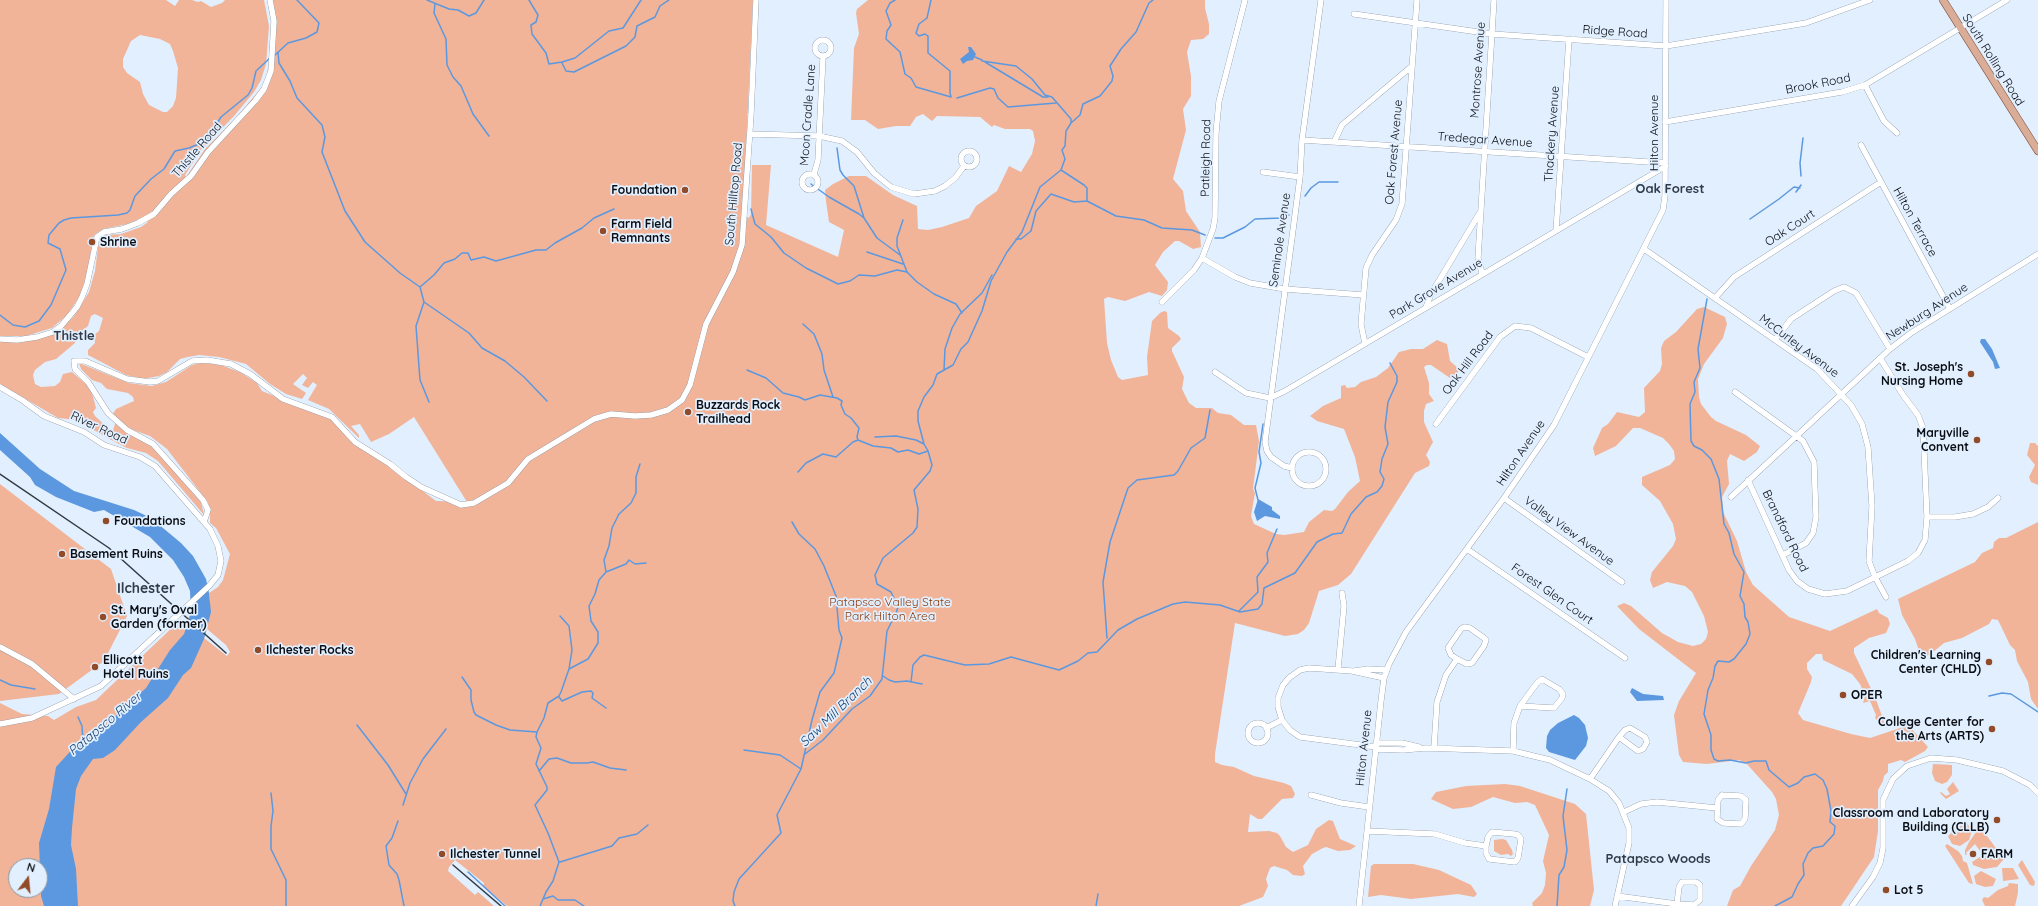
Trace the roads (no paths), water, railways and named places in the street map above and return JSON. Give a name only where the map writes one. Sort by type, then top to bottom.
[{"type":"main road","name":"South Rolling Road","points":[[1943,0],[2038,151]]},
{"type":"street","name":"Thistle Road","points":[[0,339],[17,340],[37,337],[53,332],[61,326],[77,307],[82,297],[87,284],[97,237],[104,232],[122,229],[146,220],[154,214],[171,194],[191,176],[208,152],[264,89],[269,80],[272,60],[274,21],[270,0]]},
{"type":"street","name":"South Hilltop Road","points":[[204,522],[208,510],[203,500],[153,444],[127,430],[108,413],[88,382],[75,369],[74,361],[85,360],[127,379],[150,382],[158,381],[192,361],[207,360],[231,364],[250,374],[283,398],[332,417],[355,442],[390,464],[421,487],[461,505],[468,505],[508,482],[528,459],[594,419],[611,414],[635,416],[651,415],[668,410],[682,400],[690,385],[706,324],[732,272],[740,251],[744,231],[756,0]]},
{"type":"street","name":"Patleigh Road","points":[[1162,302],[1186,280],[1202,258],[1209,242],[1215,218],[1216,133],[1219,101],[1245,0]]},
{"type":"street","name":"Seminole Avenue","points":[[1292,468],[1273,460],[1266,448],[1270,398],[1300,177],[1302,140],[1320,0]]},
{"type":"street","name":"Oak Forest Avenue","points":[[1365,344],[1362,331],[1363,295],[1368,261],[1396,220],[1402,204],[1417,0]]},
{"type":"street","name":"Montrose Avenue","points":[[1482,273],[1478,258],[1480,212],[1494,0]]},
{"type":"street","name":"Hilton Avenue","points":[[1359,906],[1369,807],[1386,670],[1406,632],[1504,498],[1554,425],[1644,249],[1665,204],[1666,0]]},
{"type":"street","name":"Ridge Road","points":[[1354,14],[1492,34],[1666,46],[1806,23],[1870,0]]},
{"type":"street","name":"Brook Road","points":[[1665,122],[1842,92],[1865,85],[2008,0]]},
{"type":"street","name":"Thackery Avenue","points":[[1556,230],[1569,39]]},
{"type":"street","name":"Moon Cradle Lane","points":[[814,174],[818,160],[823,57]]},
{"type":"street","points":[[1335,140],[1342,125],[1412,66]]},
{"type":"street","points":[[1865,85],[1884,121],[1897,133]]},
{"type":"street","points":[[750,134],[819,136],[837,140],[849,145],[857,152],[881,180],[903,192],[919,194],[935,191],[956,178],[964,166]]},
{"type":"street","name":"Tredegar Avenue","points":[[1302,140],[1335,140],[1666,164]]},
{"type":"street","name":"Hilton Terrace","points":[[1861,145],[1950,309]]},
{"type":"street","name":"Park Grove Avenue","points":[[1270,398],[1285,391],[1365,344],[1666,164]]},
{"type":"street","points":[[1263,172],[1300,177]]},
{"type":"street","name":"Oak Court","points":[[1715,298],[1734,277],[1881,182]]},
{"type":"street","name":"Montrose Avenue","points":[[1426,307],[1431,294],[1480,212]]},
{"type":"street","name":"McCurley Avenue","points":[[1644,249],[1823,375],[1842,394],[1858,414],[1866,434],[1872,506],[1868,554],[1875,577],[1886,597]]},
{"type":"street","name":"Newburg Avenue","points":[[1731,497],[1890,349],[1911,333],[2038,254]]},
{"type":"street","points":[[1202,258],[1241,280],[1258,285],[1285,289],[1363,295]]},
{"type":"street","points":[[1775,340],[1791,319],[1834,290],[1844,287],[1856,293],[1890,349]]},
{"type":"street","name":"Oak Hill Road","points":[[1436,424],[1500,337],[1515,326],[1531,328],[1588,358]]},
{"type":"street","name":"Brandford Road","points":[[1748,480],[1789,570],[1797,581],[1808,589],[1817,593],[1839,593],[1908,561],[1918,553],[1925,540],[1927,517],[1922,421],[1880,358]]},
{"type":"street","points":[[1215,372],[1240,391],[1270,398]]},
{"type":"street","name":"River Road","points":[[0,388],[22,400],[44,416],[84,432],[104,445],[149,461],[160,471],[204,522],[215,538],[220,554],[220,569],[216,578],[186,608],[101,686],[74,699]]},
{"type":"street","points":[[1735,392],[1797,436],[1807,447],[1814,462],[1815,526],[1810,539],[1806,543],[1783,554]]},
{"type":"street","points":[[1310,452],[1316,453],[1323,458],[1326,466],[1326,472],[1321,482],[1316,485],[1307,486],[1297,481],[1293,474],[1292,468],[1299,455],[1310,452]]},
{"type":"street","name":"Valley View Avenue","points":[[1504,498],[1622,582]]},
{"type":"street","points":[[1927,517],[1968,516],[1981,511],[1998,498]]},
{"type":"street","name":"Forest Glen Court","points":[[1467,549],[1625,658]]},
{"type":"street","points":[[1338,670],[1344,606],[1342,593]]},
{"type":"street","points":[[1467,626],[1484,638],[1484,646],[1472,663],[1467,664],[1457,659],[1451,655],[1448,648],[1461,629],[1467,626]]},
{"type":"street","points":[[0,647],[21,656],[74,699],[32,718],[0,724]]},
{"type":"street","points":[[1434,748],[1439,693],[1446,676],[1457,659]]},
{"type":"street","points":[[1384,678],[1352,671],[1309,668],[1300,670],[1289,678],[1281,689],[1278,698],[1278,707],[1282,720],[1290,730],[1304,738],[1376,746],[1402,743],[1426,748],[1513,752],[1550,760],[1590,779],[1609,791],[1624,812],[1629,838],[1615,906]]},
{"type":"street","points":[[1352,671],[1368,669],[1386,670]]},
{"type":"street","points":[[1513,752],[1514,723],[1520,706],[1537,682],[1542,679],[1559,689],[1563,694],[1554,708],[1520,706]]},
{"type":"street","points":[[1266,728],[1282,720]]},
{"type":"street","points":[[1590,779],[1619,738],[1625,730],[1630,728],[1645,737],[1647,742],[1643,749],[1638,751],[1619,738]]},
{"type":"street","points":[[1852,906],[1873,877],[1880,863],[1883,848],[1883,800],[1893,779],[1906,766],[1931,758],[1957,760],[2003,771],[2030,784],[2038,793]]},
{"type":"street","points":[[1311,795],[1341,803],[1369,807]]},
{"type":"street","points":[[1722,795],[1744,797],[1746,803],[1745,819],[1742,824],[1722,824],[1717,820],[1717,808],[1718,800],[1722,795]]},
{"type":"street","points":[[1624,812],[1641,804],[1658,802],[1717,808]]},
{"type":"street","points":[[1367,831],[1435,834],[1465,843],[1486,846]]},
{"type":"street","points":[[1492,832],[1514,834],[1518,835],[1521,839],[1518,858],[1515,862],[1489,859],[1486,853],[1486,846],[1488,837],[1492,832]]},
{"type":"street","points":[[1616,896],[1677,904],[1694,905],[1699,903],[1701,888],[1698,883],[1686,881],[1680,884],[1677,904]]},
{"type":"water","points":[[968,47],[971,47],[976,54],[973,60],[967,61],[963,64],[960,59],[969,52]]},
{"type":"water","points":[[1981,339],[1985,339],[1992,349],[2000,368],[1995,369],[1993,362],[1980,342]]},
{"type":"water","name":"Patapsco River","points":[[0,433],[40,469],[74,491],[134,510],[151,518],[181,543],[193,556],[206,579],[209,593],[211,612],[204,639],[191,668],[183,675],[168,698],[141,722],[115,750],[103,758],[93,759],[81,776],[76,789],[71,845],[76,869],[78,906],[44,906],[42,898],[48,898],[48,858],[40,858],[39,843],[49,809],[56,767],[77,744],[95,735],[146,688],[170,650],[184,634],[191,613],[190,591],[184,577],[173,560],[150,537],[104,510],[94,512],[56,497],[35,485],[30,477],[0,450]]},
{"type":"water","points":[[1258,499],[1272,507],[1272,510],[1280,516],[1280,519],[1265,516],[1257,521],[1254,512]]},
{"type":"water","points":[[1632,688],[1643,694],[1663,696],[1664,700],[1637,701],[1630,692]]},
{"type":"water","points":[[1574,715],[1585,725],[1588,738],[1586,746],[1575,760],[1549,752],[1546,748],[1547,736],[1550,730],[1558,723]]},
{"type":"waterway","points":[[275,55],[288,43],[306,38],[317,32],[319,23],[297,0]]},
{"type":"waterway","points":[[427,0],[449,9],[458,10],[469,16],[476,13],[484,0]]},
{"type":"waterway","points":[[529,0],[538,15],[536,22],[531,25],[532,34],[546,53],[549,64],[575,58],[609,31],[623,28],[641,0]]},
{"type":"waterway","points":[[562,63],[566,71],[574,72],[626,46],[635,37],[637,26],[655,17],[660,6],[669,0]]},
{"type":"waterway","points":[[895,0],[890,3],[886,11],[891,25],[887,31],[886,39],[900,52],[905,74],[911,78],[916,87],[951,97],[950,71],[928,53],[928,36],[925,34],[919,36],[916,33],[919,24],[927,18],[931,0]]},
{"type":"waterway","name":"Saw Mill Branch","points":[[805,754],[823,740],[852,709],[870,696],[882,679],[887,631],[898,607],[891,592],[877,584],[875,575],[883,558],[913,533],[917,527],[918,509],[914,490],[930,471],[932,465],[928,451],[924,444],[918,421],[918,411],[924,397],[933,385],[937,374],[953,365],[961,349],[968,342],[982,311],[991,281],[1007,252],[1022,232],[1040,187],[1061,170],[1065,159],[1062,150],[1065,146],[1066,131],[1071,123],[1080,115],[1083,104],[1100,96],[1112,81],[1113,76],[1110,66],[1121,49],[1136,32],[1149,3],[1153,0]]},
{"type":"waterway","points":[[435,4],[434,13],[446,39],[447,65],[453,77],[461,86],[473,114],[489,136]]},
{"type":"waterway","points":[[278,52],[279,63],[290,81],[297,98],[322,125],[325,137],[322,152],[345,211],[365,242],[400,273],[420,287],[424,302],[469,333],[482,348],[505,361],[524,377],[547,401]]},
{"type":"waterway","points":[[975,57],[982,60]]},
{"type":"waterway","points":[[0,315],[13,325],[25,327],[39,321],[51,305],[66,270],[60,249],[48,243],[49,235],[59,223],[71,218],[127,213],[130,210],[135,196],[151,179],[164,169],[175,151],[189,148],[206,141],[221,117],[248,95],[252,88],[256,71],[270,58]]},
{"type":"waterway","points":[[982,61],[1016,66],[1032,79],[1045,95],[1052,97],[1071,119],[1071,123]]},
{"type":"waterway","points":[[985,62],[1043,97],[1048,97]]},
{"type":"waterway","points":[[957,98],[990,88],[994,89],[998,98],[1008,107],[1056,103]]},
{"type":"waterway","points":[[1801,176],[1800,163],[1803,138]]},
{"type":"waterway","points":[[837,148],[840,170],[854,186],[864,218]]},
{"type":"waterway","points":[[1061,170],[1087,188],[1087,201]]},
{"type":"waterway","points":[[1305,196],[1311,188],[1319,182],[1338,182]]},
{"type":"waterway","points":[[811,184],[829,197],[859,214],[864,218],[877,238],[900,255]]},
{"type":"waterway","points":[[1796,192],[1801,185]]},
{"type":"waterway","points":[[1750,219],[1794,187],[1800,188]]},
{"type":"waterway","points":[[1016,239],[1021,239],[1031,231],[1036,211],[1051,194],[1074,202],[1087,201],[1116,216],[1144,220],[1162,228],[1192,230],[1205,235]]},
{"type":"waterway","points":[[420,287],[434,275],[444,263],[455,259],[462,253],[468,253],[471,260],[484,257],[496,261],[536,250],[546,250],[555,243],[582,228],[594,218],[614,209]]},
{"type":"waterway","points":[[751,209],[755,224],[771,237],[784,253],[806,268],[838,284],[850,281],[859,275],[875,276],[897,270],[907,272]]},
{"type":"waterway","points":[[1215,238],[1223,238],[1245,227],[1255,219],[1281,218],[1289,215]]},
{"type":"waterway","points":[[903,220],[897,238],[897,246],[907,272],[917,282],[934,294],[956,304],[962,313]]},
{"type":"waterway","points":[[867,252],[903,264]]},
{"type":"waterway","points":[[944,370],[945,349],[952,328],[960,314],[982,293],[992,275]]},
{"type":"waterway","points":[[1707,299],[1698,349],[1700,368],[1694,382],[1695,392],[1690,404],[1691,441],[1694,446],[1702,450],[1711,459],[1719,479],[1724,524],[1729,533],[1734,554],[1744,572],[1740,596],[1744,604],[1745,617],[1748,622],[1750,634],[1746,644],[1734,659],[1729,662],[1718,661],[1715,666],[1713,678],[1708,690],[1704,714],[1711,735],[1711,750],[1714,759],[1718,761],[1730,760],[1746,763],[1766,761],[1769,770],[1789,787],[1798,783],[1804,777],[1815,774],[1823,780],[1827,789],[1831,811],[1830,822],[1835,826],[1834,834],[1823,846],[1813,848],[1808,853],[1803,864],[1804,875],[1792,897],[1775,906]]},
{"type":"waterway","points":[[424,302],[416,326],[420,380],[429,402]]},
{"type":"waterway","points":[[803,324],[814,334],[822,354],[824,370],[833,397]]},
{"type":"waterway","points":[[911,682],[913,665],[920,657],[924,655],[965,665],[989,664],[1011,657],[1059,670],[1078,661],[1088,653],[1097,652],[1118,630],[1137,619],[1173,604],[1185,602],[1220,605],[1240,612],[1258,609],[1262,604],[1264,588],[1295,573],[1317,542],[1333,534],[1342,533],[1351,514],[1366,497],[1377,492],[1382,486],[1384,479],[1380,472],[1382,459],[1388,444],[1385,427],[1388,402],[1397,382],[1397,376],[1390,363]]},
{"type":"waterway","points":[[747,370],[766,378],[783,393],[805,400],[820,395],[837,398],[842,401],[841,405],[845,414],[851,418],[859,428],[857,437],[858,440]]},
{"type":"waterway","points":[[1107,638],[1103,582],[1110,542],[1128,488],[1137,480],[1174,475],[1178,471],[1191,448],[1205,438],[1210,410]]},
{"type":"waterway","points":[[1258,500],[1255,488],[1261,463],[1259,452],[1263,424]]},
{"type":"waterway","points":[[875,437],[896,436],[916,440],[924,444]]},
{"type":"waterway","points":[[798,472],[806,463],[823,454],[836,457],[853,442],[858,440],[873,446],[891,448],[898,452],[908,450],[919,454],[928,451]]},
{"type":"waterway","points":[[569,669],[588,659],[598,643],[598,632],[591,621],[589,606],[595,594],[599,580],[606,572],[604,560],[609,546],[612,528],[619,514],[631,503],[636,493],[636,477],[640,464]]},
{"type":"waterway","points":[[735,906],[733,901],[734,892],[739,879],[781,833],[777,815],[801,769],[820,692],[834,673],[842,638],[839,630],[836,596],[824,566],[815,549],[799,534],[792,522]]},
{"type":"waterway","points":[[1239,611],[1258,592],[1257,577],[1268,562],[1267,553],[1277,529]]},
{"type":"waterway","points":[[606,572],[626,564],[629,560],[635,564],[646,563]]},
{"type":"waterway","points":[[540,906],[553,881],[559,862],[535,805],[547,790],[536,764],[541,748],[536,737],[537,732],[544,718],[548,703],[559,696],[561,692],[569,669],[572,650],[569,626],[560,616]]},
{"type":"waterway","points":[[883,676],[895,682],[907,681],[922,684]]},
{"type":"waterway","points":[[462,677],[471,690],[471,700],[476,715],[510,730],[537,732]]},
{"type":"waterway","points":[[0,680],[11,685],[35,689]]},
{"type":"waterway","points":[[559,697],[562,701],[582,692],[591,691],[593,693],[592,698],[606,708]]},
{"type":"waterway","points":[[1989,696],[2002,693],[2011,694],[2038,712]]},
{"type":"waterway","points":[[78,717],[82,726],[83,742]]},
{"type":"waterway","points":[[357,725],[388,765],[406,794]]},
{"type":"waterway","points":[[403,805],[410,783],[423,759],[446,729]]},
{"type":"waterway","points":[[744,750],[780,755],[801,769]]},
{"type":"waterway","points":[[539,771],[549,759],[557,758],[571,763],[593,762],[610,768],[626,770]]},
{"type":"waterway","points":[[1557,906],[1559,875],[1564,867],[1567,850],[1563,816],[1567,789]]},
{"type":"waterway","points":[[271,793],[273,811],[271,826],[271,849],[286,880],[286,906]]},
{"type":"waterway","points":[[398,821],[392,838],[386,846],[389,865],[397,874],[399,880],[404,906]]},
{"type":"waterway","points":[[560,862],[612,846],[619,838],[637,834],[648,825]]},
{"type":"waterway","points":[[468,872],[505,906]]},
{"type":"waterway","points":[[1096,906],[1098,894]]},
{"type":"waterway","points":[[543,899],[553,896],[558,900],[575,900],[584,906]]},
{"type":"railway","points":[[0,474],[109,548],[226,653]]},
{"type":"railway","points":[[453,865],[501,906]]},
{"type":"place","name":"Foundation","points":[[685,190]]},
{"type":"place","name":"Farm Field Remnants","points":[[603,231]]},
{"type":"place","name":"Shrine","points":[[92,242]]},
{"type":"place","name":"St. Joseph's Nursing Home","points":[[1971,374]]},
{"type":"place","name":"Buzzards Rock Trailhead","points":[[688,412]]},
{"type":"place","name":"Maryville Convent","points":[[1977,440]]},
{"type":"place","name":"Foundations","points":[[106,521]]},
{"type":"place","name":"Basement Ruins","points":[[62,554]]},
{"type":"place","name":"St. Mary's Oval Garden (former)","points":[[103,617]]},
{"type":"place","name":"Ilchester Rocks","points":[[258,650]]},
{"type":"place","name":"Children's Learning Center (CHLD)","points":[[1989,662]]},
{"type":"place","name":"Ellicott Hotel Ruins","points":[[95,667]]},
{"type":"place","name":"OPER","points":[[1843,695]]},
{"type":"place","name":"College Center for the Arts (ARTS)","points":[[1992,729]]},
{"type":"place","name":"Classroom and Laboratory Building (CLLB)","points":[[1997,820]]},
{"type":"place","name":"Ilchester Tunnel","points":[[442,854]]},
{"type":"place","name":"FARM","points":[[1973,854]]},
{"type":"place","name":"Lot 5","points":[[1886,890]]},
{"type":"district","name":"Oak Forest","points":[[1670,189]]},
{"type":"district","name":"Thistle","points":[[74,336]]},
{"type":"district","name":"Ilchester","points":[[146,589]]},
{"type":"district","name":"Patapsco Woods","points":[[1658,859]]},
{"type":"park label","name":"Patapsco Valley State Park Hilton Area","points":[[890,609]]}]
